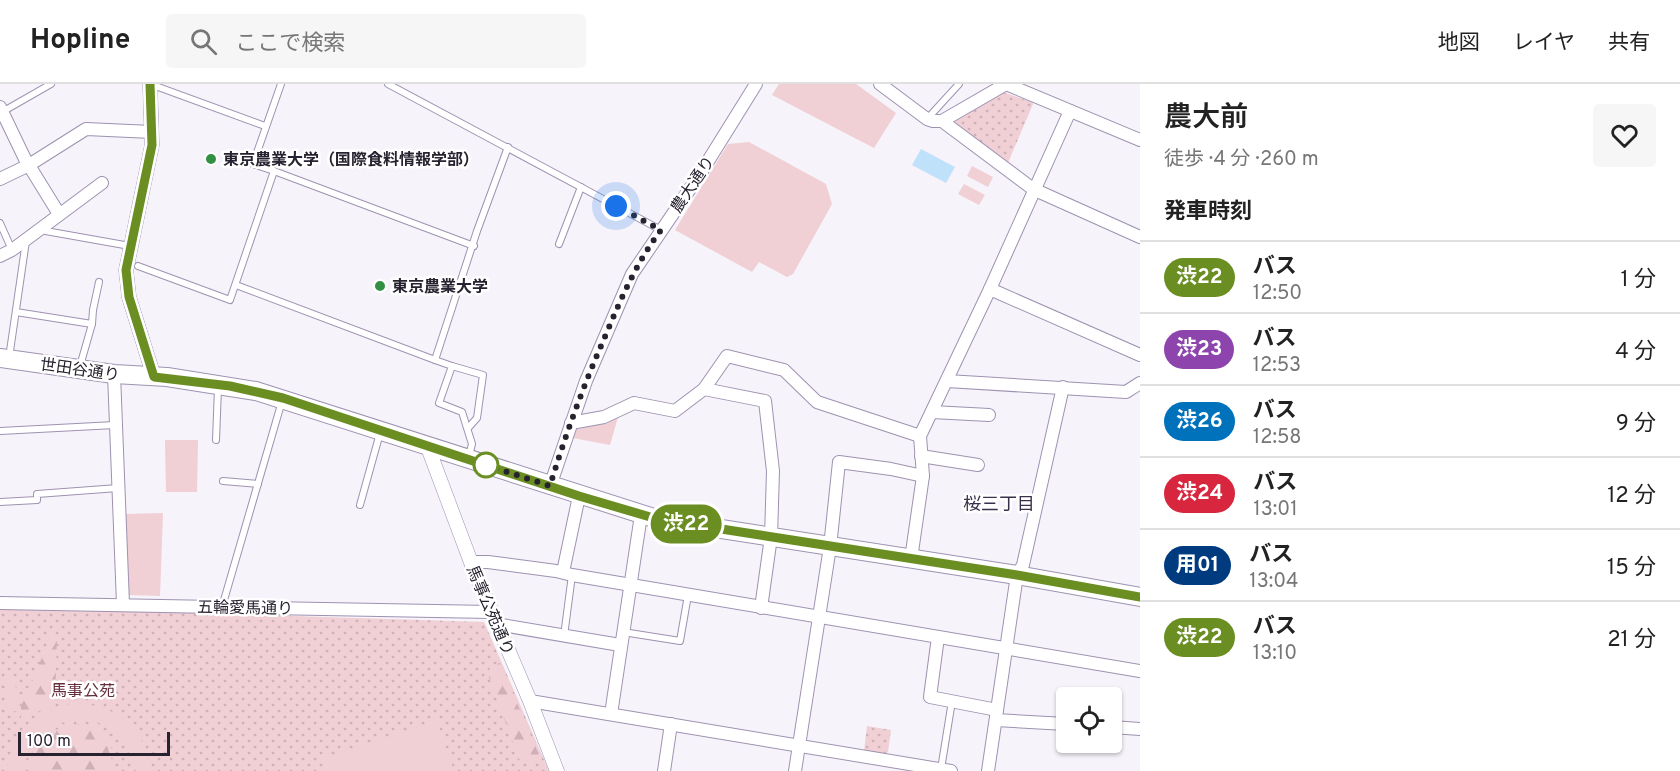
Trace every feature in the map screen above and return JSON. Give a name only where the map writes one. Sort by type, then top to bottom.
[{"type":"main road","name":"世田谷通り","points":[[4,359],[114,374],[218,384],[256,391],[579,496],[657,519],[717,525],[771,537],[1017,575],[1140,597]]},
{"type":"street","points":[[150,84],[152,132],[150,162],[126,270],[129,297],[154,377]]},
{"type":"street","name":"農大通り","points":[[550,486],[586,381],[632,274],[700,174],[756,84]]},
{"type":"street","points":[[882,85],[933,122],[942,121],[1006,84],[1140,140]]},
{"type":"street","points":[[1,109],[29,165],[59,214]]},
{"type":"street","points":[[911,560],[923,476],[920,436],[990,289],[1070,111]]},
{"type":"street","points":[[942,121],[1033,189],[1140,237]]},
{"type":"street","points":[[0,179],[29,165],[86,129],[152,132]]},
{"type":"street","points":[[0,256],[26,240],[102,183]]},
{"type":"street","points":[[990,289],[1140,355]]},
{"type":"street","points":[[571,423],[604,417],[634,403],[675,411],[704,389],[728,357],[784,370],[817,402],[920,436]]},
{"type":"street","points":[[114,374],[123,604]]},
{"type":"street","points":[[947,381],[1126,392],[1139,385]]},
{"type":"street","points":[[988,771],[1017,575],[1025,559],[1063,387]]},
{"type":"street","points":[[704,389],[765,401],[773,471],[771,537],[761,608]]},
{"type":"street","points":[[932,412],[988,415]]},
{"type":"street","name":"馬事公苑通り","points":[[432,448],[430,453],[472,565],[557,771]]},
{"type":"street","points":[[921,456],[978,465]]},
{"type":"street","points":[[795,771],[830,547],[839,462],[923,476]]},
{"type":"street","points":[[568,574],[579,496]]},
{"type":"street","points":[[611,714],[641,515]]},
{"type":"street","points":[[472,565],[477,562],[488,562],[568,574],[1140,671]]},
{"type":"street","name":"五輪愛馬通り","points":[[0,603],[222,607],[494,618],[564,636],[621,639]]},
{"type":"street","points":[[938,637],[930,696],[997,715],[1056,723]]},
{"type":"street","points":[[530,701],[946,770]]},
{"type":"street","points":[[664,771],[671,724]]},
{"type":"street","points":[[1122,728],[1140,729]]},
{"type":"lane","points":[[1,109],[51,84]]},
{"type":"lane","points":[[150,84],[266,126]]},
{"type":"lane","points":[[281,84],[253,164],[474,246]]},
{"type":"lane","points":[[388,84],[661,230]]},
{"type":"lane","points":[[927,119],[959,84]]},
{"type":"lane","points":[[435,360],[508,147]]},
{"type":"lane","points":[[138,266],[230,300],[274,171]]},
{"type":"lane","points":[[559,244],[581,187]]},
{"type":"lane","points":[[0,223],[12,250]]},
{"type":"lane","points":[[39,230],[131,246]]},
{"type":"lane","points":[[4,359],[16,312],[26,240]]},
{"type":"lane","points":[[79,369],[92,324],[99,282]]},
{"type":"lane","points":[[236,285],[435,360],[483,375],[477,418],[468,428]]},
{"type":"lane","points":[[16,312],[92,324]]},
{"type":"lane","points":[[452,366],[439,404],[462,412],[472,444],[467,459]]},
{"type":"lane","points":[[216,440],[218,384]]},
{"type":"lane","points":[[222,607],[283,398]]},
{"type":"lane","points":[[0,431],[116,425]]},
{"type":"lane","points":[[360,505],[381,430]]},
{"type":"lane","points":[[223,481],[258,484]]},
{"type":"lane","points":[[0,502],[37,500],[36,494],[118,488]]},
{"type":"lane","points":[[564,636],[568,574]]},
{"type":"lane","points":[[621,639],[680,642],[688,595]]},
{"type":"lane","points":[[946,770],[952,701]]},
{"type":"green space","points":[[779,84],[856,84],[896,113],[874,148],[772,95]]},
{"type":"green space","points":[[999,91],[1033,104],[1007,165],[955,125],[957,117]]},
{"type":"green space","points":[[749,142],[826,184],[832,204],[793,274],[787,277],[759,262],[752,272],[675,230],[728,144]]},
{"type":"green space","points":[[972,166],[993,177],[988,187],[967,176]]},
{"type":"green space","points":[[964,184],[985,195],[979,205],[958,194]]},
{"type":"green space","points":[[618,417],[610,445],[573,438],[577,429],[608,423]]},
{"type":"green space","points":[[165,440],[198,440],[197,492],[166,492]]},
{"type":"green space","points":[[163,513],[160,596],[128,595],[125,514]]},
{"type":"green space","name":"馬事公苑","points":[[0,607],[484,622],[549,771],[0,771]]},
{"type":"green space","points":[[57,634],[55,704],[33,714],[21,725],[21,706],[25,693],[32,682],[51,635]]},
{"type":"green space","points":[[500,663],[542,763],[530,764],[519,759],[489,677],[492,665]]},
{"type":"green space","points":[[5,679],[15,679],[18,711],[7,712]]},
{"type":"green space","points":[[77,703],[105,709],[130,724],[141,739],[152,771],[136,771],[129,753],[115,732],[95,722],[81,720],[67,721],[54,726],[34,744],[27,757],[24,771],[7,771],[14,744],[29,724],[51,710]]},
{"type":"green space","points":[[437,721],[454,771],[325,771],[321,759]]},
{"type":"green space","points":[[84,723],[102,731],[113,741],[115,746],[108,749],[116,771],[29,771],[34,748],[45,735]]},
{"type":"green space","points":[[867,726],[891,730],[888,752],[883,754],[864,751]]},
{"type":"water","points":[[921,149],[955,167],[946,183],[912,165]]},
{"type":"bus line","name":"渋22","points":[[150,84],[152,145],[150,162],[126,270],[129,297],[154,377],[230,386],[283,398],[579,496],[657,519],[1017,575],[1140,597]]},
{"type":"place","name":"東京農業大学（国際食料情報学部）","points":[[211,159]]},
{"type":"place","name":"東京農業大学","points":[[380,286]]},
{"type":"district","name":"桜三丁目","points":[[999,504]]},
{"type":"route","points":[[486,465],[550,486],[586,381],[620,300],[632,274],[661,230],[616,206]]}]
